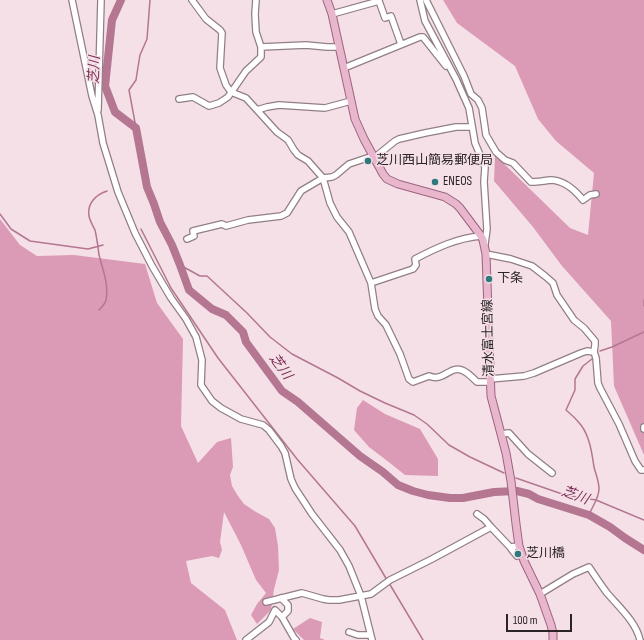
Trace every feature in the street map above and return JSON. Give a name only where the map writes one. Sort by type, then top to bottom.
[{"type":"main road","name":"清水富士宮線","points":[[327,0],[332,14],[351,102],[359,130],[383,174],[387,179],[392,181],[445,196],[456,204],[481,236],[486,250],[491,396],[506,453],[519,546],[540,594],[551,625],[553,640]]},
{"type":"street","points":[[72,0],[103,143],[118,192],[135,233],[152,266],[196,337],[202,360],[201,385],[212,401],[221,408],[241,419],[263,425],[269,430],[281,446],[285,453],[291,479],[295,488],[312,514],[340,550],[352,575],[360,596],[371,638],[349,632]]},
{"type":"street","points":[[98,115],[100,0]]},
{"type":"street","points":[[192,0],[206,20],[222,33],[220,68],[226,85],[231,92],[246,98],[277,132],[288,140],[298,155],[308,161],[323,178],[330,203],[337,217],[349,232],[371,283],[375,309],[378,316],[386,325],[400,354],[409,380],[413,382],[429,376],[434,378],[440,377],[456,369],[466,372],[477,382],[524,376],[581,353],[587,351],[594,352]]},
{"type":"street","points":[[179,99],[192,97],[209,106],[219,104],[228,97],[246,71],[261,57],[261,47],[256,32],[256,0]]},
{"type":"street","points":[[420,0],[425,21],[454,75],[469,108],[475,143],[485,167],[484,182],[487,230],[486,250],[532,266],[545,276],[553,283],[557,295],[574,320],[584,328],[595,341],[594,352],[596,358],[598,383],[619,424],[635,461],[641,470],[644,470]]},
{"type":"street","points":[[426,0],[464,76],[471,94],[478,100],[482,108],[486,135],[496,152],[505,160],[513,163],[530,182],[552,180],[563,183],[576,191],[583,200],[590,195],[596,194]]},
{"type":"street","points":[[332,14],[379,1],[384,18],[391,16],[401,44]]},
{"type":"street","points":[[344,68],[401,44],[423,37],[454,75]]},
{"type":"street","points":[[261,47],[306,44],[339,47]]},
{"type":"street","points":[[257,110],[279,106],[325,108],[351,102]]},
{"type":"street","points":[[187,239],[194,236],[193,232],[222,224],[226,226],[248,220],[287,214],[301,191],[323,178],[336,175],[349,164],[374,157],[399,139],[456,127],[472,127]]},
{"type":"street","points":[[371,283],[413,269],[416,265],[415,259],[426,253],[461,239],[481,236]]},
{"type":"street","points":[[501,434],[509,433],[528,454],[552,473]]},
{"type":"street","points":[[477,514],[484,519],[517,556]]},
{"type":"street","points":[[266,602],[302,593],[329,600],[339,600],[371,594],[388,581],[491,527]]},
{"type":"street","points":[[510,547],[519,546]]},
{"type":"street","points":[[540,594],[573,574],[589,567],[600,584],[638,632],[640,640]]},
{"type":"street","points":[[281,598],[288,605],[288,611],[282,617]]},
{"type":"street","points":[[246,640],[269,622],[275,610],[282,617],[296,640]]},
{"type":"shaded area","points":[[443,0],[644,0],[644,455],[614,386],[611,321],[562,266],[533,227],[494,181],[495,155],[570,228],[588,235],[594,173],[556,141],[538,119],[515,66],[457,23]]},
{"type":"shaded area","points":[[0,219],[20,245],[37,256],[74,255],[145,264],[157,303],[183,339],[181,426],[198,463],[217,442],[231,438],[233,467],[230,475],[232,486],[244,504],[269,519],[275,528],[278,546],[279,570],[271,610],[257,624],[251,615],[257,604],[266,593],[256,580],[241,545],[224,512],[220,542],[222,550],[219,558],[212,556],[186,561],[191,583],[225,610],[237,640],[0,640]]},
{"type":"shaded area","points":[[363,400],[385,414],[420,429],[438,459],[438,476],[405,475],[369,447],[354,430],[357,408]]},
{"type":"shaded area","points":[[310,618],[322,622],[320,638],[325,640],[304,640],[293,629]]},
{"type":"waterway","name":"芝川","points":[[121,0],[112,20],[105,86],[115,112],[136,128],[147,187],[160,222],[172,245],[189,290],[212,309],[226,315],[243,332],[246,342],[282,391],[298,402],[360,456],[383,472],[398,485],[428,495],[450,498],[463,498],[494,492],[517,491],[529,494],[538,499],[589,515],[644,550]]},
{"type":"waterway","points":[[136,128],[129,90],[136,80],[140,55],[147,39],[150,0]]},
{"type":"waterway","points":[[99,310],[106,300],[106,283],[95,230],[89,216],[89,208],[93,200],[107,191]]},
{"type":"waterway","points":[[0,214],[11,229],[30,241],[88,249],[103,245]]},
{"type":"waterway","points":[[141,229],[171,288],[218,358],[297,459],[355,526],[387,580]]},
{"type":"waterway","points":[[180,265],[200,276],[207,276],[247,313],[270,337],[292,354],[360,391],[414,415],[427,424],[449,445],[504,473]]},
{"type":"waterway","points":[[644,300],[644,306]]},
{"type":"waterway","points":[[600,351],[644,332]]},
{"type":"waterway","points":[[589,515],[598,496],[598,481],[587,435],[581,425],[566,410],[575,390],[575,379],[583,366],[592,359]]},
{"type":"waterway","points":[[516,478],[565,495],[596,500],[644,520]]},
{"type":"waterway","points":[[389,583],[423,640]]},
{"type":"place","name":"芝川西山簡易郵便局","points":[[368,161]]},
{"type":"place","name":"ENEOS","points":[[435,182]]},
{"type":"place","name":"下条","points":[[489,279]]},
{"type":"place","name":"芝川橋","points":[[518,554]]}]
